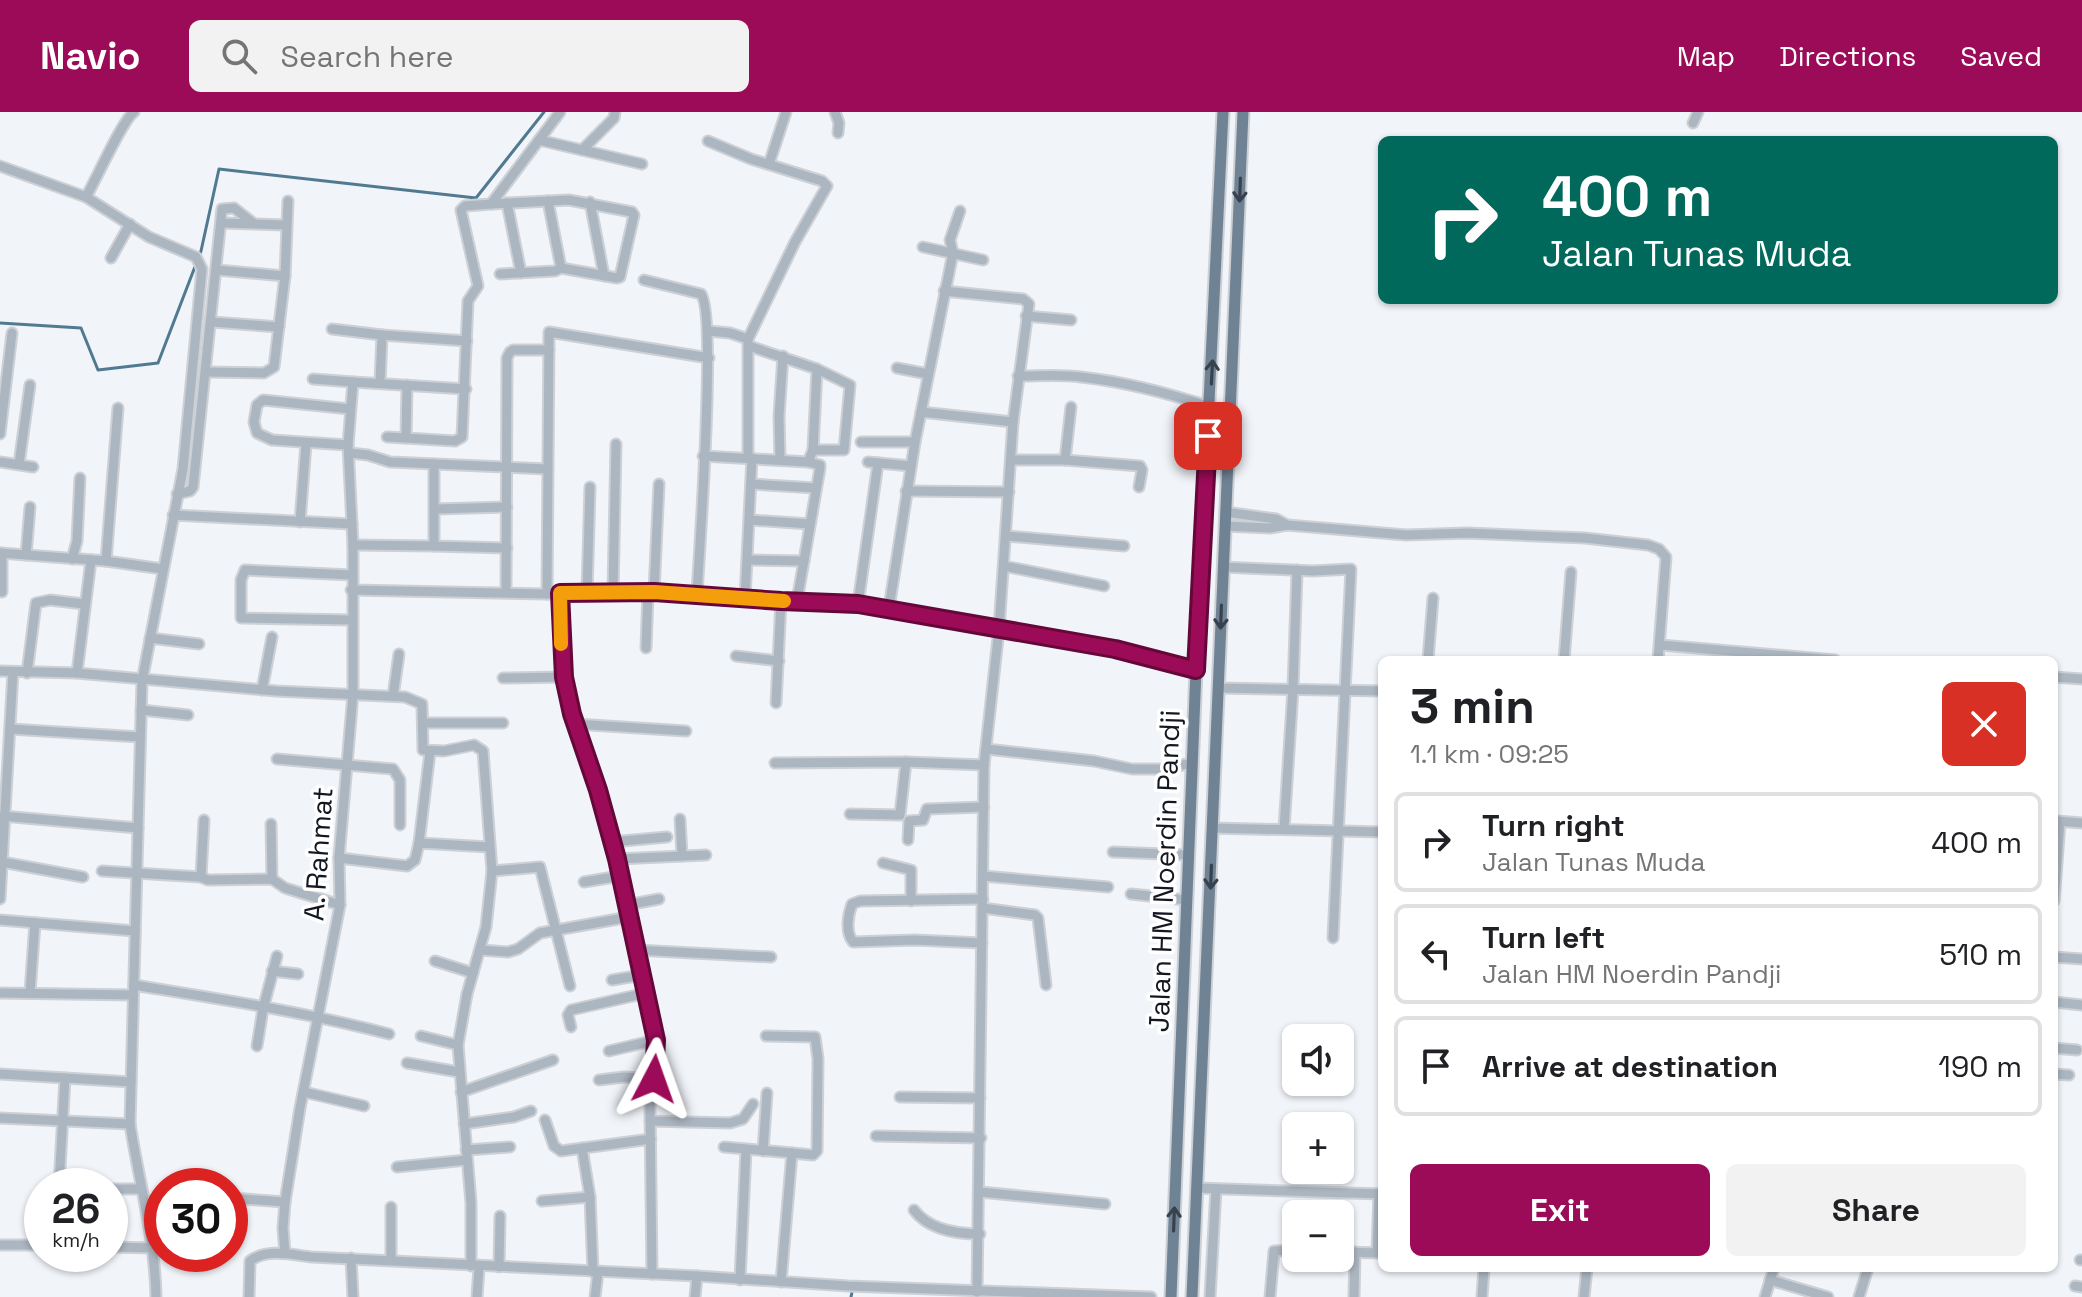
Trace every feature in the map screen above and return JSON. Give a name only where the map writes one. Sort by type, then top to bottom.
[{"type":"main road","name":"Jalan HM Noerdin Pandji","points":[[1171,1297],[1196,670],[1223,112]]},
{"type":"main road","name":"Jalan HM Noerdin Pandji","points":[[1192,1297],[1243,112]]},
{"type":"main road","points":[[1176,1179],[1196,1187]]},
{"type":"main road","points":[[1175,1193],[1196,1187]]},
{"type":"street","points":[[86,197],[111,153],[123,122],[134,112]]},
{"type":"street","points":[[491,204],[560,112]]},
{"type":"street","points":[[582,150],[614,118],[615,112]]},
{"type":"street","points":[[769,164],[786,112]]},
{"type":"street","points":[[835,112],[839,123],[838,133]]},
{"type":"street","points":[[1693,123],[1698,112]]},
{"type":"street","points":[[539,140],[642,164]]},
{"type":"street","points":[[708,141],[822,181],[827,189],[795,242],[749,343],[751,484],[745,598]]},
{"type":"street","points":[[0,166],[86,197],[198,261],[203,276],[177,494],[142,681],[130,1124],[144,1201]]},
{"type":"street","points":[[387,437],[455,441],[462,437],[468,301],[478,286],[461,210],[465,206],[569,200],[590,202],[634,215],[620,277],[561,268],[500,274]]},
{"type":"street","points":[[206,372],[270,371],[276,362],[285,276],[288,201]]},
{"type":"street","points":[[548,201],[561,268]]},
{"type":"street","points":[[590,202],[604,276]]},
{"type":"street","points":[[507,203],[521,273]]},
{"type":"street","points":[[177,494],[190,491],[193,487],[222,209],[228,207],[244,213],[253,223]]},
{"type":"street","points":[[889,608],[906,491],[953,253],[950,240],[960,211]]},
{"type":"street","points":[[222,223],[285,225]]},
{"type":"street","points":[[111,258],[130,224]]},
{"type":"street","points":[[923,247],[983,260]]},
{"type":"street","points":[[217,270],[285,276]]},
{"type":"street","points":[[644,280],[701,294],[706,302],[709,358],[697,595]]},
{"type":"street","points":[[944,291],[1026,299],[1029,304],[1013,422],[999,629],[984,765],[977,1292]]},
{"type":"street","points":[[1026,316],[1071,320]]},
{"type":"street","points":[[212,322],[279,327]]},
{"type":"street","points":[[332,329],[467,341]]},
{"type":"street","points":[[708,331],[730,333],[850,385],[844,449],[813,450]]},
{"type":"street","points":[[547,594],[549,332],[709,358]]},
{"type":"street","points":[[0,434],[12,333]]},
{"type":"street","points":[[380,383],[382,335]]},
{"type":"street","points":[[506,592],[508,354],[513,350],[549,350]]},
{"type":"street","points":[[780,460],[783,356]]},
{"type":"street","points":[[897,368],[928,374]]},
{"type":"street","points":[[808,462],[813,450],[817,369]]},
{"type":"street","points":[[1018,376],[1078,376],[1132,384],[1210,407]]},
{"type":"street","points":[[313,379],[466,389]]},
{"type":"street","name":"A. Rahmat","points":[[285,1253],[285,1202],[340,905],[339,858],[353,694],[353,545],[349,449],[353,382]]},
{"type":"street","points":[[19,464],[30,385]]},
{"type":"street","points":[[406,438],[407,385]]},
{"type":"street","points":[[350,409],[270,400],[259,402],[254,422],[257,433],[272,440],[349,449],[390,462],[547,469]]},
{"type":"street","points":[[1065,460],[1071,407]]},
{"type":"street","points":[[106,561],[118,408]]},
{"type":"street","points":[[921,412],[1013,422]]},
{"type":"street","points":[[861,442],[915,442]]},
{"type":"street","points":[[300,522],[306,444]]},
{"type":"street","points":[[613,593],[616,444]]},
{"type":"street","points":[[703,456],[820,465],[797,601]]},
{"type":"street","points":[[1012,460],[1065,460],[1140,466],[1139,487]]},
{"type":"street","points":[[0,462],[33,467]]},
{"type":"street","points":[[858,604],[873,463],[911,466]]},
{"type":"street","points":[[434,464],[434,546]]},
{"type":"street","points":[[72,559],[77,541],[80,478]]},
{"type":"street","points":[[646,648],[659,484]]},
{"type":"street","points":[[751,484],[816,488]]},
{"type":"street","points":[[587,592],[590,487]]},
{"type":"street","points":[[906,491],[1009,492]]},
{"type":"street","points":[[26,555],[30,507]]},
{"type":"street","points":[[435,509],[507,507]]},
{"type":"street","points":[[1225,512],[1276,519],[1287,525]]},
{"type":"street","points":[[173,515],[352,524]]},
{"type":"street","points":[[750,520],[810,524]]},
{"type":"street","points":[[1225,526],[1270,528],[1287,525],[1406,535],[1467,533],[1585,538],[1648,545],[1659,549],[1666,557],[1659,656]]},
{"type":"street","points":[[1006,536],[1124,546]]},
{"type":"street","points":[[353,545],[507,548]]},
{"type":"street","points":[[2,592],[1,553],[163,569]]},
{"type":"street","points":[[77,673],[91,560]]},
{"type":"street","points":[[748,560],[804,561]]},
{"type":"street","points":[[1004,566],[1104,586]]},
{"type":"street","points":[[1223,567],[1351,569],[1333,938]]},
{"type":"street","points":[[352,575],[245,570],[241,580],[241,618],[352,620]]},
{"type":"street","points":[[1284,829],[1297,570]]},
{"type":"street","points":[[1564,656],[1571,572]]},
{"type":"street","points":[[351,590],[547,594],[651,592],[858,604],[1115,649],[1196,670]]},
{"type":"street","points":[[560,593],[564,677],[575,724],[617,859],[656,1040],[650,1121],[652,1274]]},
{"type":"street","points":[[1428,656],[1433,598]]},
{"type":"street","points":[[27,673],[36,603],[50,600],[84,604]]},
{"type":"street","points":[[776,703],[781,601]]},
{"type":"street","points":[[262,690],[272,637]]},
{"type":"street","points":[[150,638],[199,644]]},
{"type":"street","points":[[1660,645],[1711,655]]},
{"type":"street","points":[[393,696],[399,654]]},
{"type":"street","points":[[736,656],[779,661]]},
{"type":"street","points":[[0,671],[77,673],[262,690],[393,696],[422,704],[422,747],[430,752],[474,745],[483,751],[492,871],[486,927],[458,1045],[477,1297]]},
{"type":"street","points":[[0,899],[4,764],[10,729],[13,672]]},
{"type":"street","points":[[503,678],[564,677]]},
{"type":"street","points":[[2058,677],[2082,679]]},
{"type":"street","points":[[1218,688],[1378,691]]},
{"type":"street","points":[[141,710],[188,715]]},
{"type":"street","points":[[423,723],[503,723]]},
{"type":"street","points":[[575,724],[686,731]]},
{"type":"street","points":[[10,729],[140,737]]},
{"type":"street","points":[[986,749],[1094,761],[1132,769],[1161,769],[1193,763]]},
{"type":"street","points":[[339,858],[407,866],[415,860],[430,752]]},
{"type":"street","points":[[277,759],[393,769],[398,774],[400,825]]},
{"type":"street","points":[[850,814],[900,815],[906,762]]},
{"type":"street","points":[[775,763],[984,765]]},
{"type":"street","points":[[908,840],[909,821],[923,820],[927,808],[984,807]]},
{"type":"street","points":[[2,816],[138,828]]},
{"type":"street","points":[[680,819],[682,856]]},
{"type":"street","points":[[201,877],[204,820]]},
{"type":"street","points":[[2058,821],[2082,823]]},
{"type":"street","points":[[271,824],[272,879]]},
{"type":"street","points":[[1212,828],[1378,832]]},
{"type":"street","points":[[611,842],[667,837]]},
{"type":"street","points":[[419,843],[489,847]]},
{"type":"street","points":[[1113,852],[1189,855]]},
{"type":"street","points":[[617,859],[706,855]]},
{"type":"street","points":[[883,863],[911,870],[911,901]]},
{"type":"street","points":[[492,871],[540,867],[570,986]]},
{"type":"street","points":[[1,868],[83,877]]},
{"type":"street","points":[[102,871],[208,880],[272,879],[285,888],[340,905]]},
{"type":"street","points":[[584,882],[620,876]]},
{"type":"street","points":[[983,876],[1108,887]]},
{"type":"street","points":[[1131,894],[1187,900]]},
{"type":"street","points":[[627,905],[659,899]]},
{"type":"street","points":[[982,943],[915,940],[871,943],[851,940],[848,914],[852,904],[860,901],[911,901],[983,904],[1035,915],[1038,918],[1046,985]]},
{"type":"street","points":[[480,950],[508,952],[518,949],[540,933],[629,917]]},
{"type":"street","points":[[0,920],[135,931]]},
{"type":"street","points":[[30,992],[35,923]]},
{"type":"street","points":[[636,950],[771,957]]},
{"type":"street","points":[[257,1046],[277,956]]},
{"type":"street","points":[[2058,957],[2082,959]]},
{"type":"street","points":[[435,961],[473,973]]},
{"type":"street","points":[[272,971],[298,974]]},
{"type":"street","points":[[612,980],[642,975]]},
{"type":"street","points":[[0,993],[133,990],[320,1016],[389,1034]]},
{"type":"street","points":[[571,1027],[568,1015],[571,1010],[646,993]]},
{"type":"street","points":[[2058,1002],[2082,1005]]},
{"type":"street","points":[[421,1036],[458,1045]]},
{"type":"street","points":[[724,1147],[813,1155],[817,1151],[817,1039],[766,1036]]},
{"type":"street","points":[[609,1051],[656,1040]]},
{"type":"street","points":[[2058,1048],[2077,1050]]},
{"type":"street","points":[[461,1092],[553,1060]]},
{"type":"street","points":[[407,1063],[459,1072]]},
{"type":"street","points":[[0,1074],[131,1082]]},
{"type":"street","points":[[2058,1074],[2069,1075]]},
{"type":"street","points":[[599,1080],[624,1077],[654,1079]]},
{"type":"street","points":[[60,1168],[65,1078]]},
{"type":"street","points":[[304,1092],[364,1106]]},
{"type":"street","points":[[763,1151],[767,1093]]},
{"type":"street","points":[[900,1097],[980,1098]]},
{"type":"street","points":[[650,1121],[730,1123],[743,1119],[753,1104]]},
{"type":"street","points":[[464,1124],[514,1117],[531,1111]]},
{"type":"street","points":[[0,1118],[130,1124]]},
{"type":"street","points":[[545,1120],[556,1149],[568,1151],[651,1139]]},
{"type":"street","points":[[876,1136],[981,1138]]},
{"type":"street","points":[[397,1167],[510,1147]]},
{"type":"street","points":[[582,1148],[590,1197],[595,1297]]},
{"type":"street","points":[[740,1280],[746,1150]]},
{"type":"street","points":[[781,1282],[792,1153]]},
{"type":"street","points":[[1196,1187],[1378,1194]]},
{"type":"street","points":[[128,1189],[140,1189]]},
{"type":"street","points":[[1210,1297],[1216,1189]]},
{"type":"street","points":[[980,1192],[1105,1204]]},
{"type":"street","points":[[542,1201],[590,1197]]},
{"type":"street","points":[[248,1199],[285,1202]]},
{"type":"street","points":[[391,1207],[391,1260]]},
{"type":"street","points":[[914,1210],[920,1218],[939,1228],[961,1234],[980,1234]]},
{"type":"street","points":[[499,1267],[500,1216]]},
{"type":"street","points":[[0,1245],[24,1245]]},
{"type":"street","points":[[1270,1297],[1274,1251],[1282,1251]]},
{"type":"street","points":[[1354,1297],[1355,1252],[1378,1253]]},
{"type":"street","points":[[249,1297],[250,1261],[256,1256],[285,1253],[312,1257],[697,1276],[781,1282],[847,1292],[1151,1297]]},
{"type":"street","points":[[351,1258],[353,1297]]},
{"type":"street","points":[[156,1297],[157,1272]]},
{"type":"street","points":[[1482,1297],[1484,1272]]},
{"type":"street","points":[[1584,1297],[1587,1272]]},
{"type":"street","points":[[1765,1297],[1773,1272]]},
{"type":"street","points":[[1859,1297],[1866,1272]]},
{"type":"street","points":[[695,1297],[697,1276]]},
{"type":"street","points":[[1770,1280],[1828,1297]]},
{"type":"waterway","points":[[0,323],[81,328],[98,370],[158,363],[201,251],[219,169],[476,198],[544,112]]},
{"type":"waterway","points":[[851,1297],[852,1292]]},
{"type":"slow traffic","points":[[561,644],[560,593],[654,592],[784,601]]},
{"type":"route","points":[[654,1079],[656,1040],[617,859],[572,714],[564,677],[560,593],[654,592],[858,604],[1115,649],[1196,670],[1208,436]]}]
